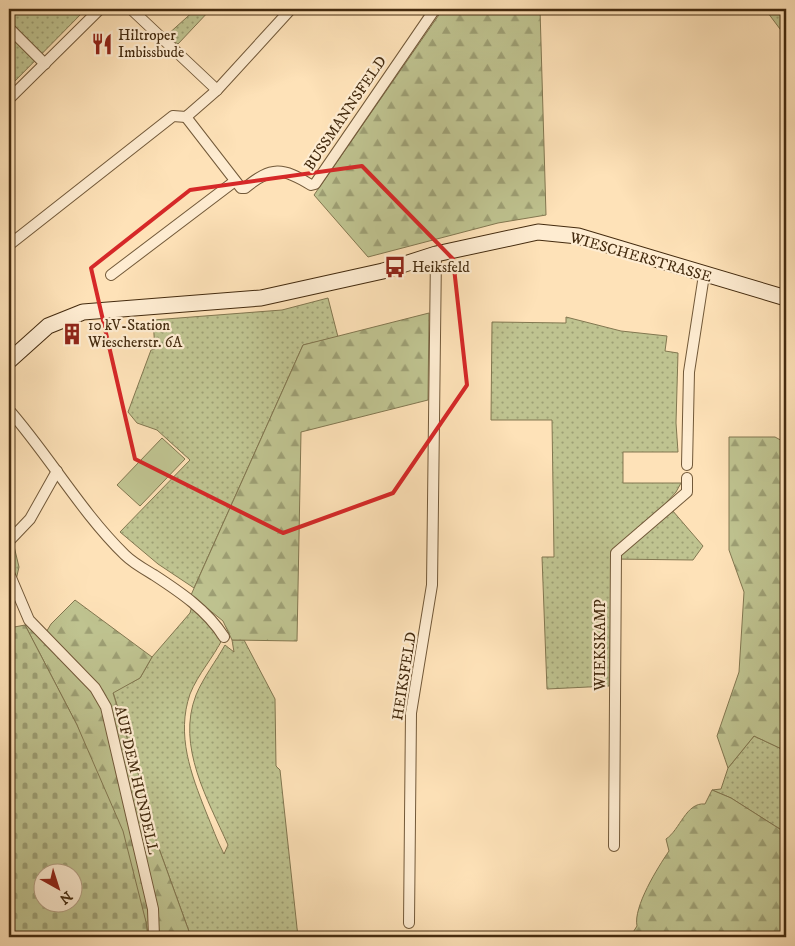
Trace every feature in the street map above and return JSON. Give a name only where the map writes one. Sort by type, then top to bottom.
[{"type":"main road","name":"WIESCHERSTRASSE","points":[[9,361],[48,326],[83,312],[260,298],[383,271],[436,254],[538,232],[578,236],[786,298]]},
{"type":"street","points":[[9,99],[100,9]]},
{"type":"street","points":[[131,9],[217,90]]},
{"type":"street","points":[[9,245],[173,116],[186,117],[217,90],[291,9]]},
{"type":"street","name":"BUSSMANNSFELD","points":[[235,181],[241,188],[244,188],[266,174],[278,171],[289,172],[311,185],[315,184],[436,9]]},
{"type":"street","points":[[9,28],[44,64]]},
{"type":"street","points":[[111,275],[235,181],[186,117]]},
{"type":"street","name":"HEIKSFELD","points":[[409,923],[411,713],[432,586],[436,254]]},
{"type":"street","points":[[687,465],[689,372],[704,275]]},
{"type":"street","points":[[9,410],[57,471],[83,508],[126,557],[187,597],[218,628],[224,637]]},
{"type":"street","points":[[9,541],[36,511],[57,471]]},
{"type":"street","name":"WIEKSKAMP","points":[[614,846],[616,553],[687,492],[687,478]]},
{"type":"street","name":"AUF DEM HUNDELL","points":[[9,573],[29,620],[95,688],[106,707],[153,909],[154,937]]},
{"type":"highlighted area","points":[[362,166],[453,259],[467,385],[393,493],[283,533],[135,459],[91,268],[190,190]]},
{"type":"green space","points":[[9,9],[86,9],[9,87]]},
{"type":"green space","points":[[196,9],[211,9],[178,44],[166,36]]},
{"type":"green space","points":[[443,9],[540,9],[546,215],[498,223],[368,257],[314,195]]},
{"type":"green space","points":[[765,9],[786,9],[786,37]]},
{"type":"green space","points":[[328,298],[338,337],[303,345],[194,588],[158,564],[120,532],[190,460],[157,430],[137,423],[128,412],[151,350],[155,349],[153,320],[282,310]]},
{"type":"green space","points":[[429,313],[428,400],[301,432],[297,641],[232,640],[223,621],[191,595],[303,345]]},
{"type":"green space","points":[[566,317],[621,331],[667,336],[665,351],[678,353],[676,423],[678,452],[623,452],[623,483],[681,483],[666,503],[703,546],[693,560],[612,559],[609,686],[547,689],[542,557],[554,557],[552,420],[491,420],[492,322],[566,323]]},
{"type":"green space","points":[[729,437],[775,437],[786,443],[786,751],[754,736],[728,768],[717,736],[739,672],[744,592],[729,550]]},
{"type":"green space","points":[[162,438],[185,459],[140,506],[117,485]]},
{"type":"green space","points":[[13,542],[19,567],[16,580],[10,557]]},
{"type":"green space","points":[[75,600],[152,657],[140,678],[113,693],[147,802],[153,832],[191,937],[148,937],[146,922],[77,725],[25,625],[27,624],[42,639],[51,624]]},
{"type":"green space","points":[[192,606],[223,638],[193,687],[186,709],[185,739],[195,783],[224,854],[228,845],[204,791],[192,753],[190,734],[191,714],[196,695],[225,645],[234,652],[232,640],[244,640],[275,699],[276,766],[280,770],[298,937],[191,937],[153,832],[147,802],[113,692],[140,678],[152,657],[190,613]]},
{"type":"green space","points":[[25,625],[77,725],[123,831],[148,937],[9,937],[9,628]]},
{"type":"green space","points":[[754,736],[786,751],[782,761],[786,763],[786,833],[731,798],[712,790],[721,789],[728,768]]},
{"type":"green space","points":[[712,790],[731,798],[786,833],[786,937],[630,937],[637,926],[642,898],[669,851],[666,839],[693,807],[705,804]]},
{"type":"place","name":"Hiltroper Imbissbude","points":[[102,44]]},
{"type":"place","name":"Heiksfeld","points":[[395,267]]},
{"type":"place","name":"10 kV-Station Wiescherstr. 6A","points":[[72,334]]}]
